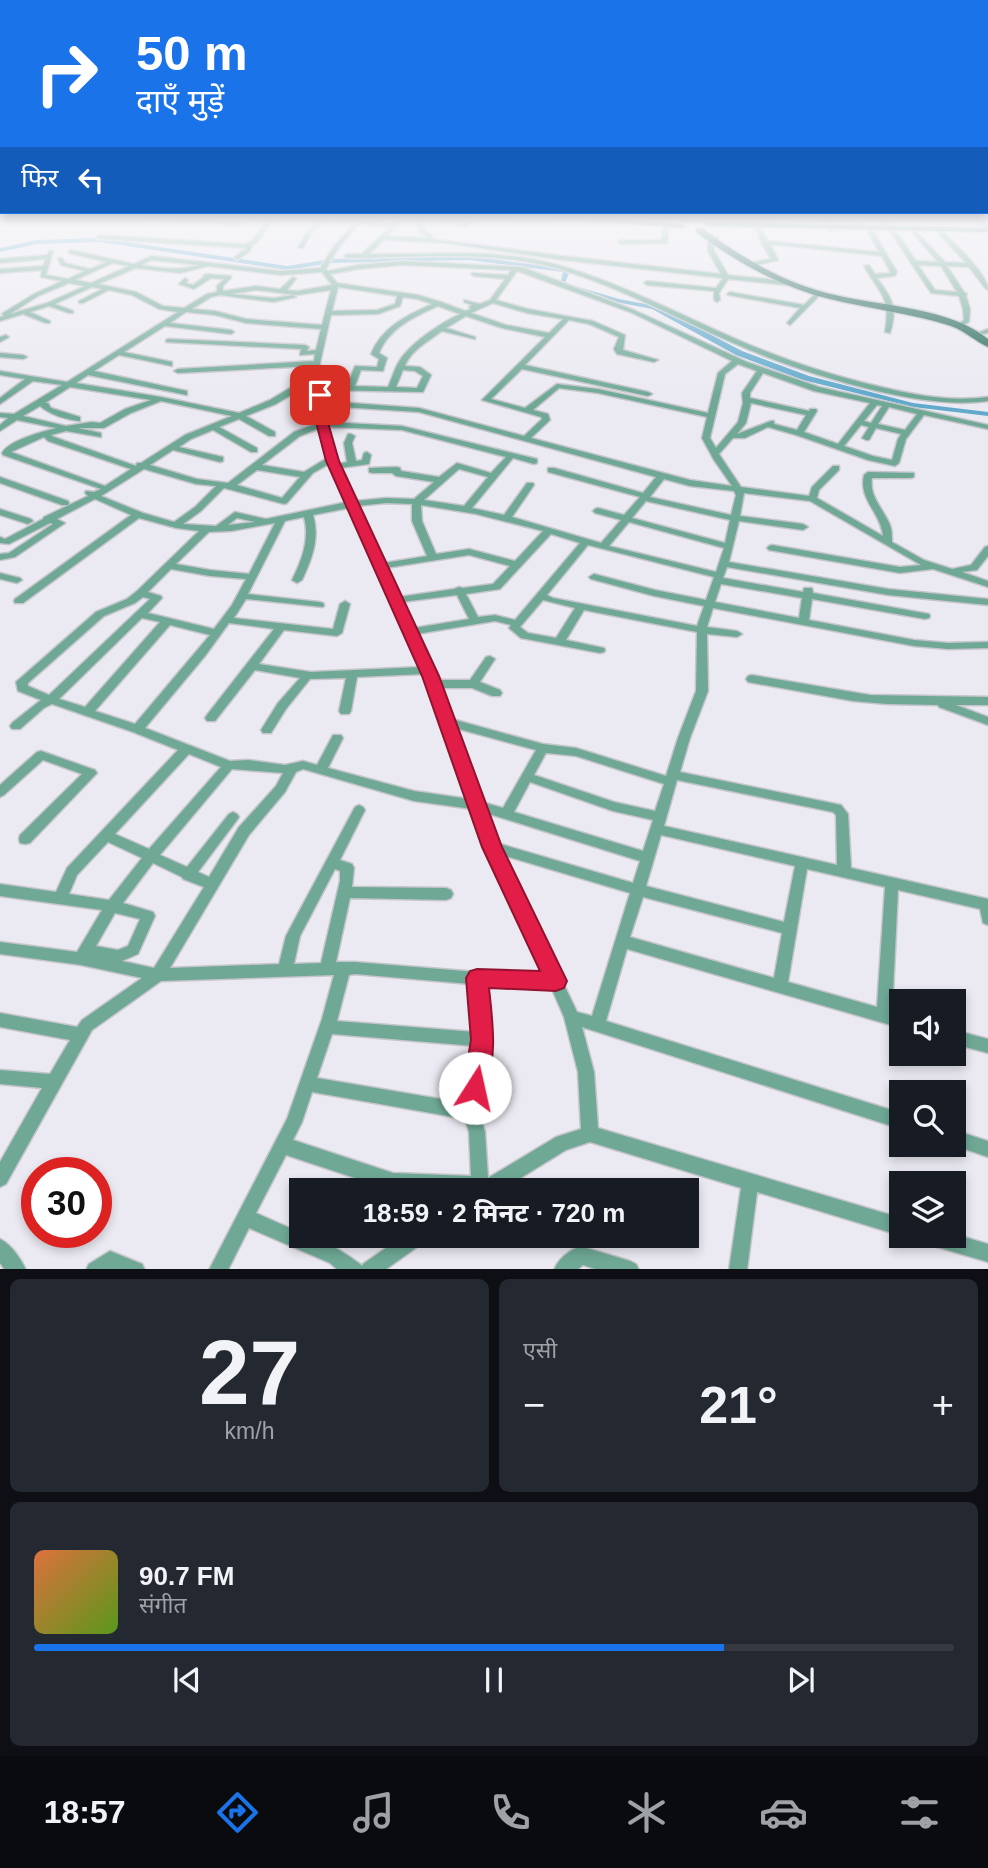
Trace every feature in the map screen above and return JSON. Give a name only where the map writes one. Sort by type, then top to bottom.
[{"type":"main road","points":[[778,277],[818,294],[963,323],[986,333]]},
{"type":"main road","points":[[789,277],[827,294],[960,326],[978,334],[988,344]]},
{"type":"street","points":[[50,277],[134,293],[162,308],[215,313],[246,321],[324,327]]},
{"type":"street","points":[[0,318],[30,298],[79,277]]},
{"type":"street","points":[[0,318],[49,304],[110,277]]},
{"type":"street","points":[[186,280],[182,284],[194,286],[208,277]]},
{"type":"street","points":[[220,293],[221,285],[229,277]]},
{"type":"street","points":[[328,277],[335,287],[318,360],[323,424],[334,463],[428,670],[492,847],[572,1017],[586,1072],[590,1134]]},
{"type":"street","points":[[391,389],[399,368],[418,345],[440,328],[492,301],[507,277]]},
{"type":"street","points":[[541,277],[632,311],[737,361],[817,389],[988,427]]},
{"type":"street","points":[[584,277],[653,301],[753,348],[845,379],[905,395],[934,399],[988,399]]},
{"type":"street","points":[[717,300],[718,290],[725,277]]},
{"type":"street","points":[[727,277],[794,285]]},
{"type":"street","points":[[873,277],[890,298],[892,309],[888,332]]},
{"type":"street","points":[[923,277],[933,292],[964,294]]},
{"type":"street","points":[[952,277],[964,294],[968,310],[967,321],[963,323]]},
{"type":"street","points":[[282,291],[293,279]]},
{"type":"street","points":[[648,283],[718,290]]},
{"type":"street","points":[[0,429],[185,310],[209,296],[220,293],[259,287],[297,293],[335,287],[401,294],[439,303],[520,331],[551,336]]},
{"type":"street","points":[[80,302],[108,288]]},
{"type":"street","points":[[220,293],[271,302],[293,297]]},
{"type":"street","points":[[328,313],[389,310],[398,305],[401,294]]},
{"type":"street","points":[[730,294],[803,307]]},
{"type":"street","points":[[790,323],[818,294]]},
{"type":"street","points":[[466,301],[477,304],[472,307],[478,309]]},
{"type":"street","points":[[492,301],[591,322],[623,336],[618,349],[620,352],[654,360]]},
{"type":"street","points":[[350,389],[358,368],[380,369],[383,358],[375,354],[378,344],[385,337],[415,314],[439,303]]},
{"type":"street","points":[[49,304],[71,312]]},
{"type":"street","points":[[24,312],[48,322]]},
{"type":"street","points":[[512,341],[537,312]]},
{"type":"street","points":[[526,438],[546,418],[528,410],[486,400],[568,318]]},
{"type":"street","points":[[164,324],[231,332]]},
{"type":"street","points":[[440,328],[473,338]]},
{"type":"street","points":[[168,341],[305,347],[303,353],[318,360]]},
{"type":"street","points":[[221,368],[227,345]]},
{"type":"street","points":[[120,353],[169,364]]},
{"type":"street","points":[[0,355],[23,358]]},
{"type":"street","points":[[178,371],[318,360]]},
{"type":"street","points":[[2,540],[47,519],[170,447],[212,426],[273,402],[293,390],[318,360]]},
{"type":"street","points":[[597,1024],[672,778],[702,691],[702,630],[729,547],[739,490],[706,438],[722,373],[737,361]]},
{"type":"street","points":[[520,366],[648,394]]},
{"type":"street","points":[[320,388],[420,390],[427,375],[425,371],[399,368]]},
{"type":"street","points":[[715,454],[743,420],[746,393],[761,370]]},
{"type":"street","points":[[86,372],[184,393]]},
{"type":"street","points":[[0,373],[161,399],[238,415],[272,434]]},
{"type":"street","points":[[0,402],[32,378]]},
{"type":"street","points":[[528,410],[557,386],[598,391],[710,416]]},
{"type":"street","points":[[0,393],[10,394]]},
{"type":"street","points":[[0,415],[101,426],[128,411],[161,399]]},
{"type":"street","points":[[747,400],[812,412],[799,433]]},
{"type":"street","points":[[38,403],[97,435]]},
{"type":"street","points":[[321,403],[419,410],[662,476],[739,490],[812,499],[933,567],[988,584]]},
{"type":"street","points":[[840,446],[874,403]]},
{"type":"street","points":[[866,438],[886,405]]},
{"type":"street","points":[[889,429],[905,410]]},
{"type":"street","points":[[896,469],[902,439],[922,413]]},
{"type":"street","points":[[743,420],[769,424],[840,446],[911,475]]},
{"type":"street","points":[[859,422],[906,433]]},
{"type":"street","points":[[74,423],[47,435],[26,440],[6,453],[101,486]]},
{"type":"street","points":[[177,524],[298,434],[323,424],[402,428],[534,461]]},
{"type":"street","points":[[731,436],[742,436],[769,424]]},
{"type":"street","points":[[212,426],[254,450]]},
{"type":"street","points":[[47,435],[52,437],[51,439],[140,466],[284,501]]},
{"type":"street","points":[[351,436],[348,443],[351,464]]},
{"type":"street","points":[[170,447],[220,459]]},
{"type":"street","points":[[137,729],[244,597],[273,520],[284,501],[306,475],[334,463],[366,462],[367,455]]},
{"type":"street","points":[[466,510],[512,455]]},
{"type":"street","points":[[2,540],[28,521],[91,494],[140,466]]},
{"type":"street","points":[[433,558],[417,521],[416,502],[457,466],[493,476]]},
{"type":"street","points":[[257,467],[306,475]]},
{"type":"street","points":[[812,499],[815,489],[836,468]]},
{"type":"street","points":[[888,543],[887,528],[875,509],[866,480],[868,475],[896,469]]},
{"type":"street","points":[[372,470],[397,470],[396,473],[439,480]]},
{"type":"street","points":[[551,470],[645,497],[734,518],[803,527]]},
{"type":"street","points":[[604,547],[662,476]]},
{"type":"street","points":[[0,480],[65,503]]},
{"type":"street","points":[[507,517],[530,485]]},
{"type":"street","points":[[91,494],[137,515],[212,529]]},
{"type":"street","points":[[648,858],[507,813],[477,805],[414,796],[303,765],[290,771],[245,762],[229,765],[137,729],[51,700],[22,688],[22,682],[100,614],[131,601],[168,565],[212,529],[235,515],[273,520],[383,500],[416,502],[507,517],[604,547],[808,596],[925,616]]},
{"type":"street","points":[[598,511],[729,547]]},
{"type":"street","points":[[0,512],[28,521]]},
{"type":"street","points":[[297,580],[308,556],[312,535],[308,513]]},
{"type":"street","points":[[19,601],[137,515]]},
{"type":"street","points":[[0,557],[12,555],[60,523],[47,519]]},
{"type":"street","points":[[396,600],[496,587],[551,530]]},
{"type":"street","points":[[586,542],[514,628],[518,634],[600,650]]},
{"type":"street","points":[[772,548],[900,570],[933,567]]},
{"type":"street","points":[[953,573],[957,569],[974,568],[988,550]]},
{"type":"street","points":[[381,566],[469,552],[517,565]]},
{"type":"street","points":[[168,565],[253,577]]},
{"type":"street","points":[[719,573],[808,579],[937,599],[988,602]]},
{"type":"street","points":[[0,576],[17,580]]},
{"type":"street","points":[[594,577],[654,593],[914,643],[988,645]]},
{"type":"street","points":[[804,621],[808,579]]},
{"type":"street","points":[[459,590],[475,621]]},
{"type":"street","points":[[16,726],[40,705],[51,700],[158,598],[141,593]]},
{"type":"street","points":[[540,595],[550,600],[702,630],[737,634]]},
{"type":"street","points":[[244,597],[319,605]]},
{"type":"street","points":[[227,620],[337,633],[345,604]]},
{"type":"street","points":[[559,643],[579,609]]},
{"type":"street","points":[[140,614],[217,633]]},
{"type":"street","points":[[411,632],[495,618],[516,623]]},
{"type":"street","points":[[86,713],[167,621]]},
{"type":"street","points":[[211,718],[281,626]]},
{"type":"street","points":[[473,684],[490,659]]},
{"type":"street","points":[[252,666],[307,676],[428,670]]},
{"type":"street","points":[[345,711],[352,674]]},
{"type":"street","points":[[267,730],[282,706],[307,676]]},
{"type":"street","points":[[752,679],[782,682],[849,697],[893,702],[988,701]]},
{"type":"street","points":[[433,684],[473,684],[496,693]]},
{"type":"street","points":[[937,702],[988,720]]},
{"type":"street","points":[[447,722],[672,778],[836,808],[842,814],[844,871]]},
{"type":"street","points":[[321,769],[337,738]]},
{"type":"street","points":[[60,899],[72,872],[186,748]]},
{"type":"street","points":[[507,813],[543,748]]},
{"type":"street","points":[[0,792],[41,755],[91,773],[25,839]]},
{"type":"street","points":[[84,955],[112,906],[149,858],[229,765]]},
{"type":"street","points":[[0,1178],[87,1025],[158,975],[244,831],[281,789],[290,771]]},
{"type":"street","points":[[528,777],[658,823],[802,862],[988,905],[988,919]]},
{"type":"street","points":[[285,971],[293,936],[359,810]]},
{"type":"street","points":[[188,875],[233,817]]},
{"type":"street","points":[[105,835],[149,858],[213,885]]},
{"type":"street","points":[[492,847],[638,890],[790,929]]},
{"type":"street","points":[[218,1269],[282,1145],[327,1027],[347,868],[331,862]]},
{"type":"street","points":[[779,986],[802,862]]},
{"type":"street","points":[[884,1016],[892,882]]},
{"type":"street","points":[[0,890],[112,906],[148,916],[133,950],[119,956],[0,948]]},
{"type":"street","points":[[346,891],[446,894]]},
{"type":"street","points":[[622,941],[889,1017]]},
{"type":"street","points":[[84,955],[158,975],[335,969],[556,981]]},
{"type":"street","points":[[477,978],[483,1040],[471,1112],[477,1132],[481,1178]]},
{"type":"street","points":[[572,1017],[889,1117]]},
{"type":"street","points":[[0,1020],[81,1035]]},
{"type":"street","points":[[327,1027],[483,1040]]},
{"type":"street","points":[[966,1040],[988,1046]]},
{"type":"street","points":[[0,1077],[54,1082]]},
{"type":"street","points":[[307,1084],[471,1112]]},
{"type":"street","points":[[500,1178],[562,1143],[590,1134],[889,1223]]},
{"type":"street","points":[[966,1142],[988,1149]]},
{"type":"street","points":[[282,1145],[381,1178]]},
{"type":"street","points":[[738,1269],[750,1182]]},
{"type":"street","points":[[245,1217],[336,1257],[354,1269]]},
{"type":"street","points":[[966,1247],[988,1253]]},
{"type":"street","points":[[369,1269],[400,1248]]},
{"type":"street","points":[[563,1269],[580,1255],[620,1268]]},
{"type":"street","points":[[95,1269],[110,1260],[136,1269]]},
{"type":"waterway","points":[[565,277],[562,284],[618,301],[654,307],[739,353],[806,378],[913,405],[988,414]]},
{"type":"route","points":[[320,395],[323,426],[332,461],[431,676],[492,847],[556,981],[477,978],[483,1040],[475,1088]]}]
